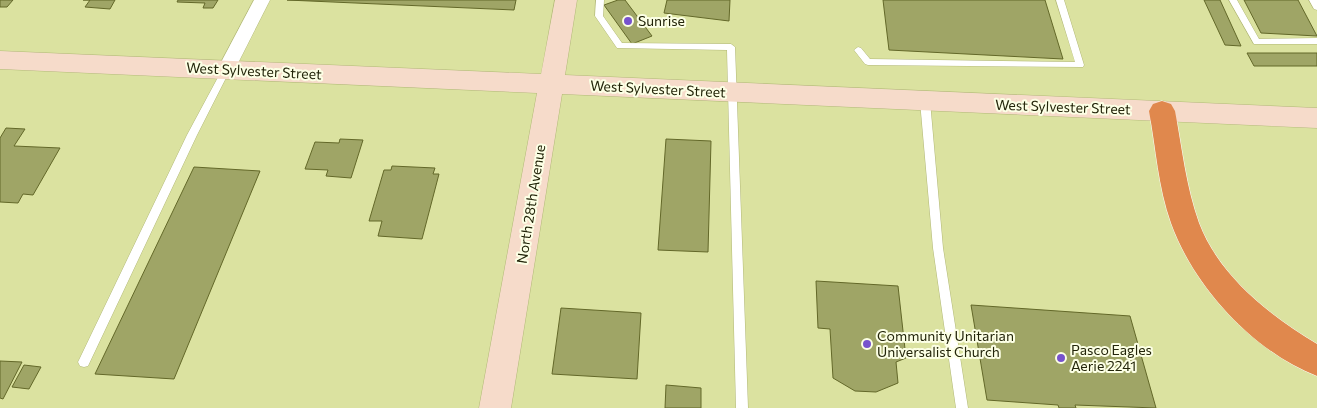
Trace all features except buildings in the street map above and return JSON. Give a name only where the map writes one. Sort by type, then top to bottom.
[{"type":"highway","points":[[1162,111],[1183,215],[1198,250],[1220,283],[1254,318],[1292,347],[1317,361]]},
{"type":"street","points":[[226,70],[262,0]]},
{"type":"street","name":"North 28th Avenue","points":[[495,408],[566,0]]},
{"type":"street","name":"West Sylvester Street","points":[[0,60],[1317,118]]},
{"type":"lane","points":[[600,0],[599,16],[620,46],[731,47],[742,408]]},
{"type":"lane","points":[[858,50],[868,62],[1080,64],[1060,0]]},
{"type":"lane","points":[[1233,0],[1257,42],[1317,41]]},
{"type":"lane","points":[[1313,0],[1317,7]]},
{"type":"lane","points":[[84,362],[192,135],[226,70]]},
{"type":"lane","points":[[925,102],[938,248],[962,408]]},
{"type":"place","name":"Sunrise","points":[[628,21]]},
{"type":"place","name":"Community Unitarian Universalist Church","points":[[867,344]]},
{"type":"place","name":"Pasco Eagles Aerie 2241","points":[[1061,358]]}]
